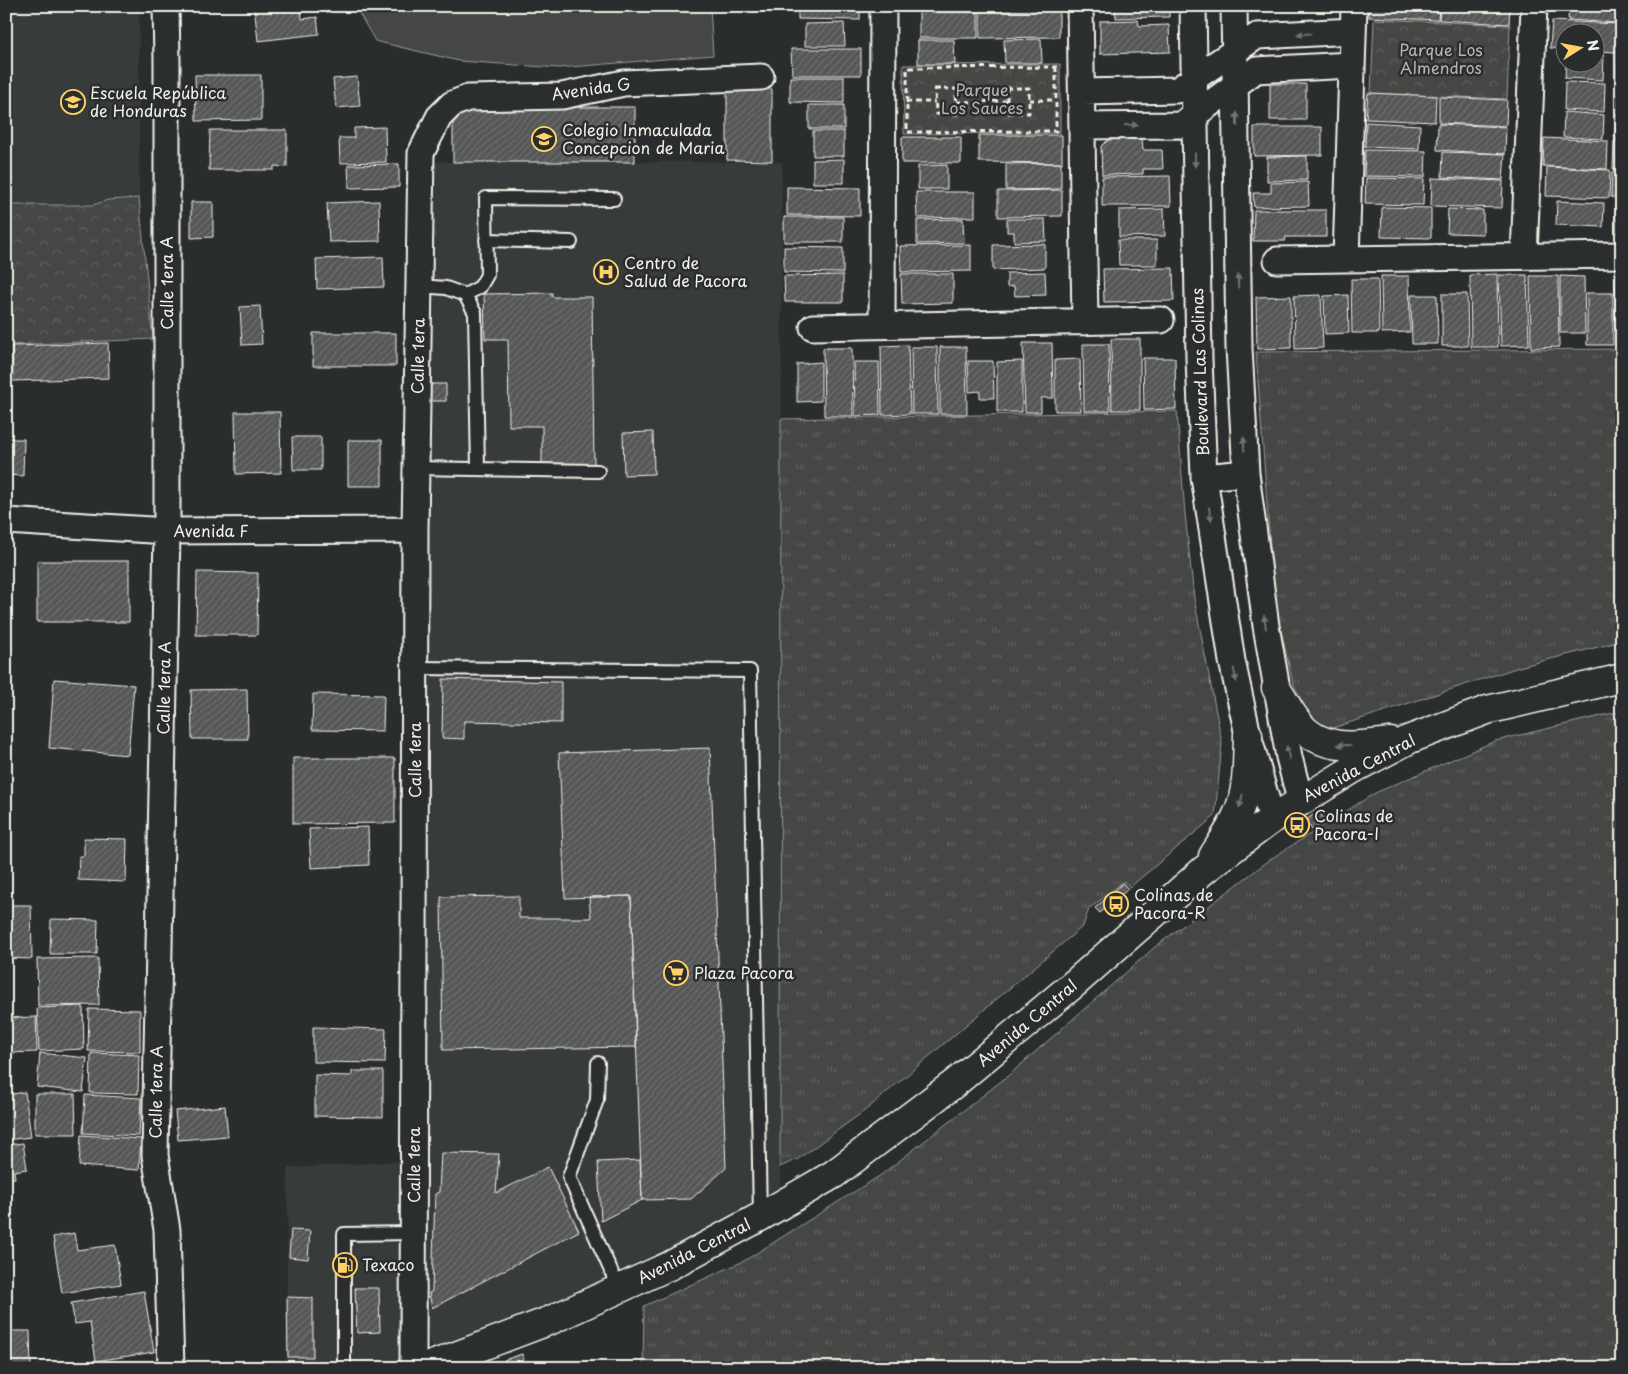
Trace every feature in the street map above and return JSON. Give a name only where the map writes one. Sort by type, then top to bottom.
[{"type":"street","name":"Calle 1era A","points":[[166,6],[167,531],[155,1156],[167,1230],[171,1368]]},
{"type":"street","points":[[882,325],[883,6]]},
{"type":"street","points":[[1080,6],[1085,322]]},
{"type":"street","name":"Boulevard Las Colinas","points":[[1193,6],[1199,359],[1204,477],[1232,661],[1248,735],[1272,819]]},
{"type":"street","points":[[1234,6],[1239,348],[1246,473],[1276,688],[1288,757],[1300,800]]},
{"type":"street","points":[[1346,259],[1354,6]]},
{"type":"street","points":[[1524,256],[1534,6]]},
{"type":"street","points":[[1082,96],[1176,90],[1257,36],[1353,31]]},
{"type":"street","points":[[1082,126],[1180,125],[1256,70],[1352,65]]},
{"type":"street","name":"Avenida G","points":[[421,153],[439,117],[452,104],[468,98],[562,96],[624,83],[761,77]]},
{"type":"street","name":"Calle 1era","points":[[413,1368],[415,530],[421,153]]},
{"type":"street","points":[[1277,260],[1622,254]]},
{"type":"street","points":[[813,327],[1161,320]]},
{"type":"street","points":[[1204,477],[1246,473]]},
{"type":"street","name":"Avenida F","points":[[6,521],[167,531],[415,530]]},
{"type":"street","name":"Avenida Central","points":[[424,1368],[550,1320],[671,1265],[834,1174],[955,1083],[1075,983],[1204,870],[1300,800],[1353,769],[1410,739],[1488,710],[1622,678]]},
{"type":"street","points":[[1276,688],[1298,723],[1316,739],[1336,745],[1357,746],[1410,739]]},
{"type":"street","points":[[1204,870],[1230,829],[1241,804],[1246,778],[1248,735]]},
{"type":"lane","points":[[465,295],[480,288],[487,275],[486,198],[614,199]]},
{"type":"lane","points":[[486,240],[571,242]]},
{"type":"lane","points":[[419,286],[446,288],[465,295],[475,313],[478,469]]},
{"type":"lane","points":[[416,468],[598,470]]},
{"type":"lane","points":[[415,668],[750,671],[760,1217]]},
{"type":"lane","points":[[598,1063],[597,1100],[569,1177],[618,1289]]},
{"type":"lane","points":[[344,1368],[344,1234],[414,1233]]},
{"type":"path","points":[[1056,67],[1056,100],[1056,131],[907,132],[907,68],[1056,67]]},
{"type":"path","points":[[1007,88],[1029,88],[1029,100],[1029,113],[1007,113],[1007,88]]},
{"type":"path","points":[[936,89],[956,89],[957,102],[957,114],[936,114],[936,89]]},
{"type":"path","points":[[1029,100],[1056,100],[1082,96]]},
{"type":"path","points":[[957,102],[1007,101]]},
{"type":"path","points":[[882,103],[935,102]]},
{"type":"shaded area","name":"Escuela República de Honduras","points":[[6,6],[139,6],[139,198],[108,200],[93,205],[6,205]]},
{"type":"shaded area","points":[[433,162],[782,162],[780,1189],[720,1227],[590,1292],[437,1351],[430,1345],[426,1323],[427,440]]},
{"type":"shaded area","name":"Texaco","points":[[405,1161],[401,1361],[379,1368],[286,1368],[288,1168]]},
{"type":"green space","points":[[355,6],[710,6],[713,55],[559,68],[459,61],[375,41]]},
{"type":"green space","name":"Parque Los Almendros","points":[[1374,19],[1510,25],[1507,99],[1371,93]]},
{"type":"green space","name":"Parque Los Sauces","points":[[1060,64],[1060,133],[904,134],[903,65]]},
{"type":"green space","points":[[139,198],[153,339],[11,345],[10,380],[6,381],[6,205],[93,205],[108,200]]},
{"type":"green space","points":[[1622,349],[1622,641],[1519,667],[1333,728],[1319,725],[1304,706],[1293,683],[1274,600],[1256,352]]},
{"type":"green space","points":[[1177,411],[1194,598],[1222,743],[1215,816],[1130,887],[1124,881],[1089,909],[1083,926],[867,1109],[798,1159],[780,1167],[781,419]]},
{"type":"green space","points":[[1622,711],[1622,1368],[643,1368],[644,1306],[744,1261],[881,1175],[1009,1075],[1155,947],[1272,858],[1375,793],[1495,741]]},
{"type":"building","points":[[254,6],[301,6],[302,19],[317,17],[319,34],[258,41]]},
{"type":"building","points":[[798,6],[860,6],[860,20],[798,19]]},
{"type":"building","points":[[903,6],[961,6],[961,10],[903,10]]},
{"type":"building","points":[[1004,6],[1042,6],[1042,8],[1004,9]]},
{"type":"building","points":[[1115,6],[1169,6],[1169,17],[1116,18]]},
{"type":"building","points":[[1370,6],[1439,6],[1438,20],[1369,17]]},
{"type":"building","points":[[1440,6],[1510,6],[1509,24],[1439,20]]},
{"type":"building","points":[[1569,6],[1619,6],[1619,23],[1568,20]]},
{"type":"building","points":[[1059,10],[1059,37],[980,38],[980,11]]},
{"type":"building","points":[[919,12],[978,12],[978,38],[919,38]]},
{"type":"building","points":[[1138,20],[1139,26],[1169,25],[1170,52],[1100,54],[1100,21]]},
{"type":"building","points":[[1552,21],[1574,22],[1556,22],[1556,48],[1550,48]]},
{"type":"building","points":[[844,23],[845,46],[805,46],[805,24]]},
{"type":"building","points":[[1606,23],[1619,24],[1617,52],[1606,51]]},
{"type":"building","points":[[1041,39],[1042,63],[1005,63],[1004,40]]},
{"type":"building","points":[[918,40],[954,40],[955,64],[918,64]]},
{"type":"building","points":[[791,49],[861,49],[861,75],[792,75]]},
{"type":"building","points":[[1617,53],[1622,54],[1622,82],[1616,82]]},
{"type":"building","points":[[1565,72],[1603,72],[1603,80],[1565,78]]},
{"type":"building","points":[[195,75],[261,75],[261,120],[196,121]]},
{"type":"building","points":[[357,77],[360,106],[336,108],[333,79]]},
{"type":"building","points":[[790,77],[844,77],[844,103],[790,102]]},
{"type":"building","points":[[1565,82],[1605,83],[1604,112],[1564,110]]},
{"type":"building","points":[[1270,84],[1306,84],[1306,120],[1270,120]]},
{"type":"building","points":[[1619,84],[1622,84],[1622,110],[1618,110]]},
{"type":"building","points":[[727,89],[772,89],[772,161],[727,160]]},
{"type":"building","points":[[1368,93],[1436,96],[1435,122],[1366,119]]},
{"type":"building","points":[[1439,97],[1507,100],[1506,126],[1439,123]]},
{"type":"building","points":[[809,105],[844,105],[844,129],[809,129]]},
{"type":"building","name":"Colegio Inmaculada Concepcion de Maria","points":[[472,107],[635,107],[635,162],[453,162],[453,117]]},
{"type":"building","points":[[1564,112],[1604,115],[1603,139],[1563,137]]},
{"type":"building","points":[[1616,113],[1622,113],[1622,139],[1615,139]]},
{"type":"building","points":[[1366,122],[1420,125],[1419,149],[1365,147]]},
{"type":"building","points":[[1438,124],[1506,127],[1505,154],[1437,150]]},
{"type":"building","points":[[385,127],[386,162],[340,163],[339,138],[354,138],[354,128]]},
{"type":"building","points":[[1254,127],[1322,127],[1322,155],[1254,156]]},
{"type":"building","points":[[210,130],[287,130],[287,167],[274,166],[274,170],[209,170]]},
{"type":"building","points":[[813,131],[844,131],[844,156],[813,156]]},
{"type":"building","points":[[979,135],[1062,135],[1062,163],[979,162]]},
{"type":"building","points":[[902,137],[961,137],[961,163],[902,163]]},
{"type":"building","points":[[1142,138],[1143,150],[1162,150],[1163,169],[1143,169],[1143,174],[1102,175],[1101,146],[1110,139]]},
{"type":"building","points":[[1544,138],[1608,141],[1607,169],[1543,166]]},
{"type":"building","points":[[1614,141],[1622,141],[1622,169],[1613,169]]},
{"type":"building","points":[[1365,150],[1426,151],[1425,177],[1364,176]]},
{"type":"building","points":[[1443,152],[1505,154],[1503,180],[1442,177]]},
{"type":"building","points":[[1307,156],[1307,180],[1267,181],[1267,157]]},
{"type":"building","points":[[844,159],[844,183],[813,183],[813,160]]},
{"type":"building","points":[[1061,163],[1061,189],[1006,190],[1006,164]]},
{"type":"building","points":[[399,164],[399,187],[349,188],[348,165]]},
{"type":"building","points":[[947,165],[947,189],[918,189],[918,166]]},
{"type":"building","points":[[1547,167],[1610,170],[1609,198],[1546,196]]},
{"type":"building","points":[[1612,172],[1622,172],[1622,198],[1611,197]]},
{"type":"building","points":[[1170,176],[1171,206],[1102,206],[1102,177]]},
{"type":"building","points":[[1366,178],[1424,179],[1423,205],[1365,204]]},
{"type":"building","points":[[1432,178],[1503,181],[1502,208],[1431,206]]},
{"type":"building","points":[[1308,182],[1309,206],[1254,207],[1253,193],[1271,193],[1271,183]]},
{"type":"building","points":[[787,187],[860,188],[860,216],[787,215]]},
{"type":"building","points":[[1062,190],[1062,216],[998,217],[998,191]]},
{"type":"building","points":[[916,192],[975,192],[975,217],[917,218]]},
{"type":"building","points":[[379,201],[380,241],[329,242],[327,203]]},
{"type":"building","points":[[1557,201],[1604,203],[1603,227],[1556,225]]},
{"type":"building","points":[[191,202],[213,202],[213,237],[191,238]]},
{"type":"building","points":[[1616,202],[1622,202],[1622,233],[1616,232]]},
{"type":"building","points":[[1382,207],[1431,208],[1431,238],[1381,237]]},
{"type":"building","points":[[1164,209],[1165,236],[1119,237],[1119,210]]},
{"type":"building","points":[[1448,209],[1483,210],[1483,234],[1447,233]]},
{"type":"building","points":[[1254,210],[1326,210],[1326,237],[1286,237],[1285,241],[1253,241]]},
{"type":"building","points":[[784,217],[843,217],[843,242],[784,242]]},
{"type":"building","points":[[963,219],[964,243],[917,244],[917,220]]},
{"type":"building","points":[[1007,219],[1045,219],[1046,241],[1014,242],[1014,232],[1007,232]]},
{"type":"building","points":[[1118,240],[1157,240],[1157,265],[1119,265]]},
{"type":"building","points":[[1045,244],[1045,268],[993,270],[993,245]]},
{"type":"building","points":[[971,245],[971,271],[901,272],[900,246]]},
{"type":"building","points":[[784,247],[843,248],[843,273],[784,272]]},
{"type":"building","points":[[383,257],[384,287],[317,289],[316,259]]},
{"type":"building","points":[[1173,268],[1174,301],[1104,302],[1103,269]]},
{"type":"building","points":[[1045,272],[1046,295],[1015,296],[1014,286],[1007,287],[1007,273]]},
{"type":"building","points":[[901,274],[953,274],[953,303],[902,304]]},
{"type":"building","points":[[1497,274],[1498,347],[1471,347],[1470,275]]},
{"type":"building","points":[[1615,274],[1622,274],[1622,344],[1616,344]]},
{"type":"building","points":[[843,275],[843,302],[785,302],[784,276]]},
{"type":"building","points":[[1499,275],[1527,275],[1529,345],[1501,346]]},
{"type":"building","points":[[1381,276],[1409,276],[1410,332],[1382,333]]},
{"type":"building","points":[[1530,276],[1558,276],[1559,347],[1531,348]]},
{"type":"building","points":[[1560,276],[1584,277],[1585,333],[1560,333]]},
{"type":"building","points":[[1351,279],[1378,279],[1379,333],[1352,333]]},
{"type":"building","points":[[552,293],[552,297],[592,297],[594,464],[542,465],[542,426],[509,426],[508,339],[485,339],[484,294]]},
{"type":"building","points":[[1587,293],[1613,293],[1613,345],[1587,345]]},
{"type":"building","points":[[1442,294],[1467,294],[1468,346],[1442,346]]},
{"type":"building","points":[[1321,295],[1323,348],[1295,349],[1294,296]]},
{"type":"building","points":[[1348,295],[1349,333],[1325,334],[1324,296]]},
{"type":"building","points":[[1411,295],[1437,295],[1438,344],[1412,344]]},
{"type":"building","points":[[1291,296],[1291,348],[1257,349],[1256,297]]},
{"type":"building","points":[[260,306],[262,344],[242,345],[240,307]]},
{"type":"building","points":[[313,333],[396,333],[396,366],[313,366]]},
{"type":"building","points":[[1111,339],[1140,339],[1140,410],[1112,410]]},
{"type":"building","points":[[108,343],[109,378],[13,381],[12,346]]},
{"type":"building","points":[[1023,343],[1052,343],[1053,398],[1041,398],[1041,412],[1025,412]]},
{"type":"building","points":[[1083,344],[1109,344],[1110,411],[1084,411]]},
{"type":"building","points":[[908,345],[910,414],[882,415],[881,346]]},
{"type":"building","points":[[911,347],[937,347],[938,414],[912,414]]},
{"type":"building","points":[[940,347],[966,347],[967,414],[940,414]]},
{"type":"building","points":[[823,348],[852,348],[853,416],[824,416]]},
{"type":"building","points":[[1143,358],[1175,358],[1176,409],[1144,410]]},
{"type":"building","points":[[1080,359],[1081,411],[1055,411],[1055,360]]},
{"type":"building","points":[[968,361],[993,361],[994,398],[980,398],[980,391],[969,392]]},
{"type":"building","points":[[1022,361],[1022,412],[997,412],[997,362]]},
{"type":"building","points":[[821,362],[821,401],[797,402],[797,364]]},
{"type":"building","points":[[854,362],[879,362],[880,415],[855,416]]},
{"type":"building","points":[[428,384],[446,384],[446,401],[428,401]]},
{"type":"building","points":[[235,412],[280,412],[281,473],[236,474]]},
{"type":"building","points":[[653,432],[654,474],[624,475],[623,433]]},
{"type":"building","points":[[292,437],[321,437],[321,470],[293,470]]},
{"type":"building","points":[[6,439],[24,439],[23,476],[6,475]]},
{"type":"building","points":[[348,440],[382,440],[382,486],[348,486]]},
{"type":"building","points":[[37,561],[129,561],[129,622],[37,622]]},
{"type":"building","points":[[197,572],[258,573],[257,635],[196,635]]},
{"type":"building","points":[[54,679],[134,685],[128,755],[49,748]]},
{"type":"building","points":[[443,679],[561,682],[561,723],[464,721],[464,739],[442,738]]},
{"type":"building","points":[[247,689],[248,739],[192,739],[191,690]]},
{"type":"building","points":[[313,694],[384,695],[383,731],[312,730]]},
{"type":"building","name":"Plaza Pacora","points":[[710,748],[726,1168],[691,1199],[642,1200],[631,896],[565,898],[559,753]]},
{"type":"building","points":[[293,758],[395,758],[395,823],[293,824]]},
{"type":"building","points":[[1319,811],[1326,822],[1312,830],[1306,820]]},
{"type":"building","points":[[368,827],[369,865],[311,868],[309,829]]},
{"type":"building","points":[[84,838],[127,839],[126,882],[78,880],[79,856],[84,856]]},
{"type":"building","points":[[1123,883],[1128,889],[1100,913],[1095,908]]},
{"type":"building","points":[[519,896],[519,918],[591,918],[589,897],[631,896],[636,1047],[443,1050],[441,897]]},
{"type":"building","points":[[6,905],[31,905],[32,959],[6,958]]},
{"type":"building","points":[[51,919],[98,920],[97,954],[50,954]]},
{"type":"building","points":[[98,958],[99,1005],[38,1006],[37,959]]},
{"type":"building","points":[[83,1006],[84,1049],[39,1051],[37,1008]]},
{"type":"building","points":[[89,1009],[140,1010],[140,1052],[88,1051]]},
{"type":"building","points":[[36,1017],[37,1052],[6,1053],[6,1018]]},
{"type":"building","points":[[313,1027],[386,1029],[385,1063],[313,1062]]},
{"type":"building","points":[[40,1053],[87,1058],[83,1092],[37,1087]]},
{"type":"building","points":[[91,1053],[139,1055],[138,1094],[90,1093]]},
{"type":"building","points":[[352,1071],[383,1071],[383,1117],[315,1116],[315,1075],[352,1076]]},
{"type":"building","points":[[25,1092],[31,1137],[6,1140],[6,1095]]},
{"type":"building","points":[[35,1094],[75,1094],[76,1134],[35,1134]]},
{"type":"building","points":[[85,1095],[141,1098],[139,1136],[83,1133]]},
{"type":"building","points":[[225,1106],[228,1136],[178,1140],[175,1111]]},
{"type":"building","points":[[81,1135],[141,1139],[139,1170],[79,1166]]},
{"type":"building","points":[[23,1143],[27,1169],[14,1171],[15,1178],[6,1179],[6,1145]]},
{"type":"building","points":[[441,1153],[499,1154],[496,1193],[548,1167],[579,1231],[432,1308],[429,1293],[432,1291],[435,1194],[439,1192]]},
{"type":"building","points":[[640,1160],[642,1200],[601,1221],[598,1162]]},
{"type":"building","points":[[291,1230],[310,1231],[308,1259],[289,1257]]},
{"type":"building","points":[[74,1233],[77,1250],[115,1245],[121,1284],[62,1293],[53,1237]]},
{"type":"building","points":[[355,1288],[379,1288],[380,1332],[357,1333]]},
{"type":"building","points":[[144,1291],[154,1352],[96,1361],[90,1322],[75,1324],[71,1303]]},
{"type":"building","points":[[287,1297],[313,1298],[313,1357],[288,1357]]},
{"type":"building","points":[[6,1331],[30,1331],[31,1368],[6,1368]]},
{"type":"building","points":[[522,1354],[524,1360],[506,1366],[504,1360]]},
{"type":"place","name":"Escuela República de Honduras","points":[[73,102]]},
{"type":"place","name":"Colegio Inmaculada Concepcion de Maria","points":[[544,139]]},
{"type":"place","name":"Centro de Salud de Pacora","points":[[606,272]]},
{"type":"place","name":"Colinas de Pacora-I","points":[[1297,825]]},
{"type":"place","name":"Colinas de Pacora-R","points":[[1116,904]]},
{"type":"place","name":"Plaza Pacora","points":[[676,973]]},
{"type":"place","name":"Texaco","points":[[345,1265]]}]
